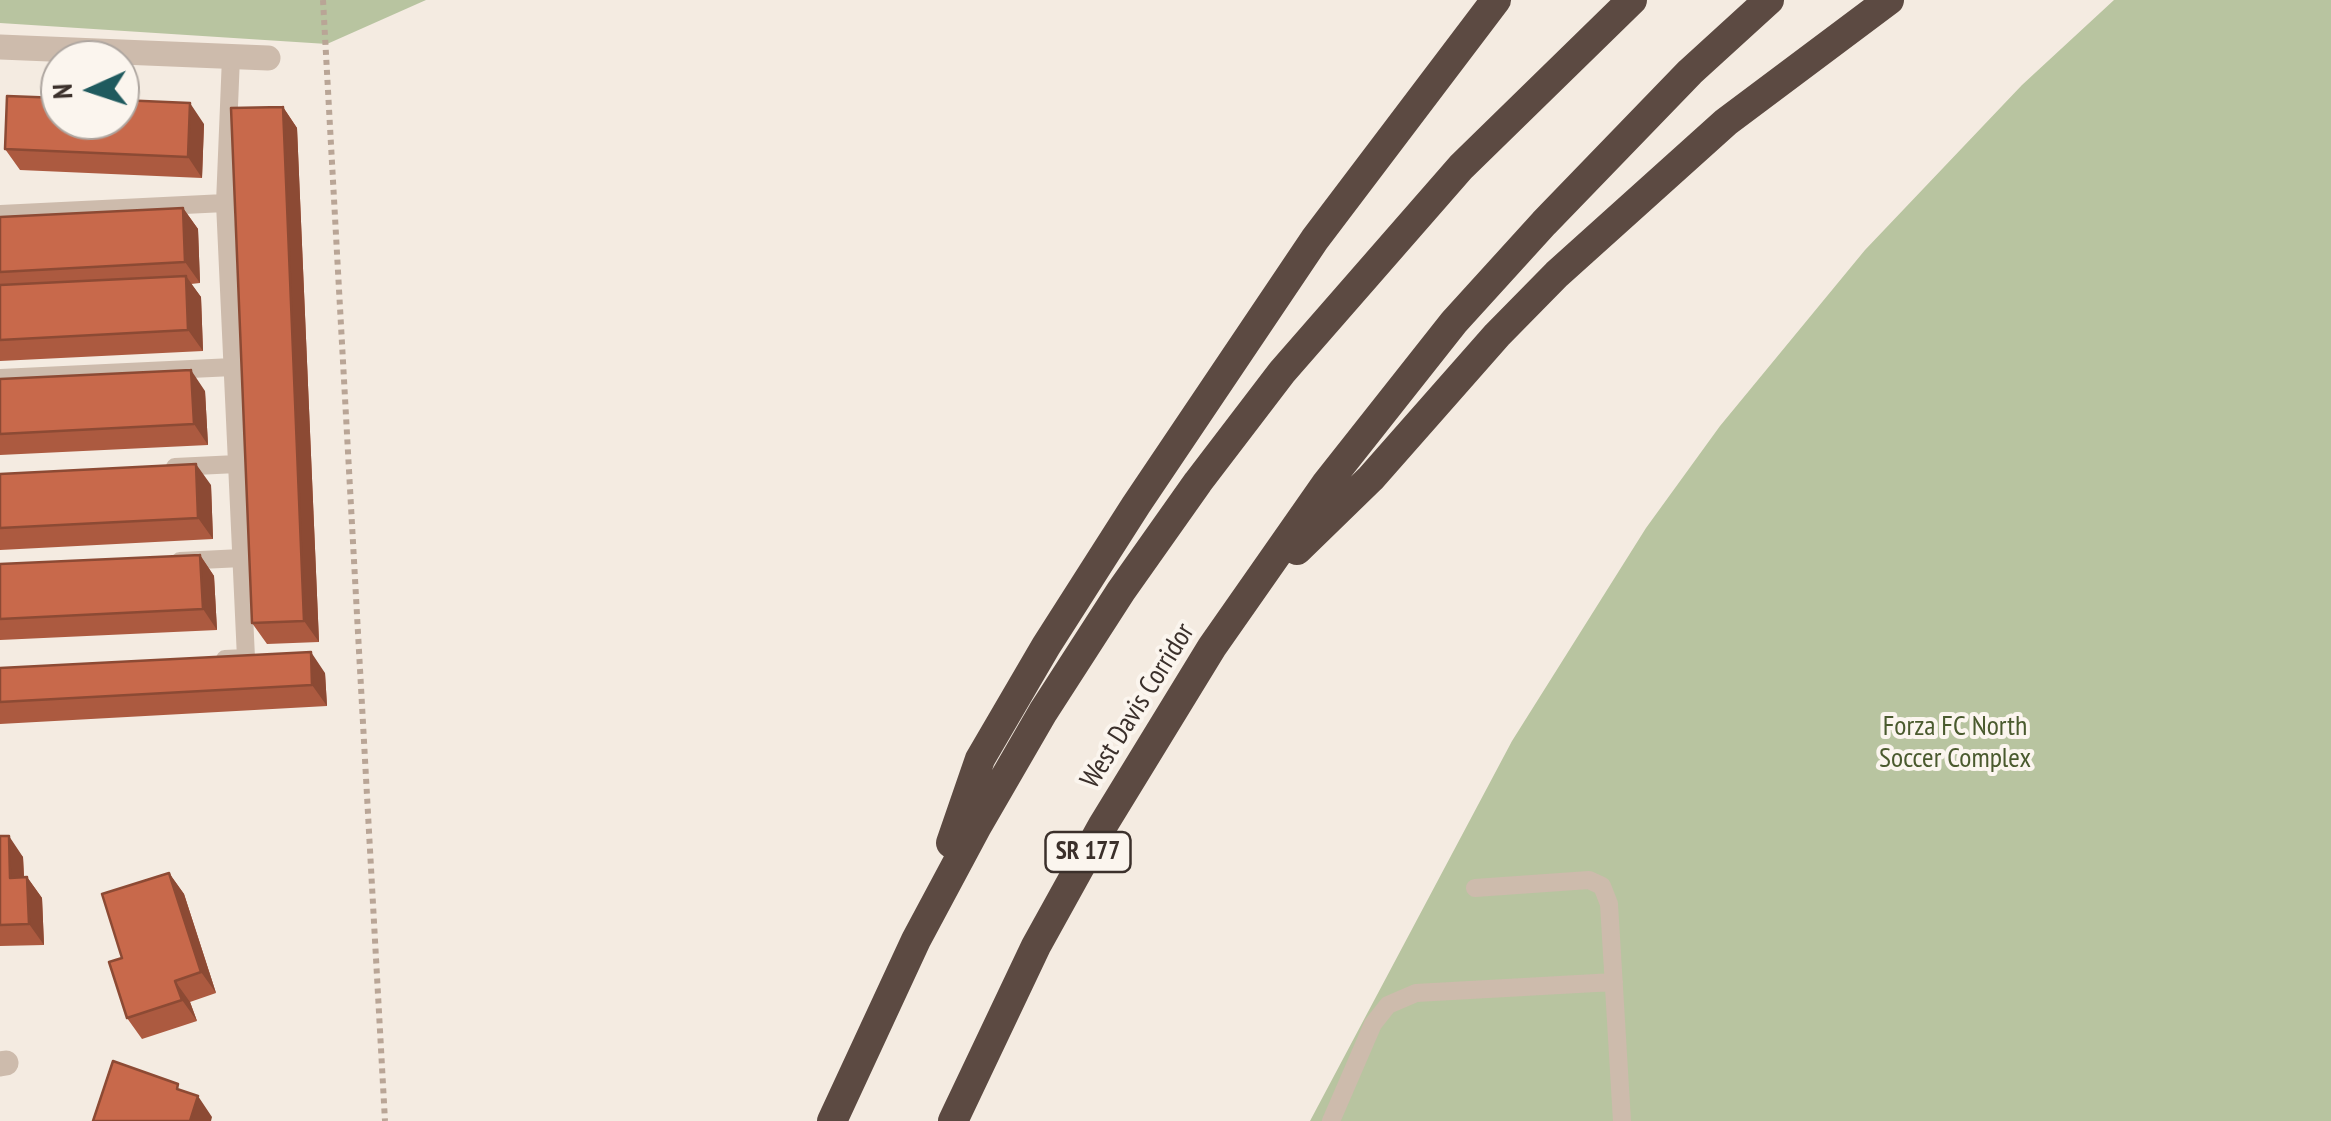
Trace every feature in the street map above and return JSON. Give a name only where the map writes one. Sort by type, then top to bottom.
[{"type":"highway","points":[[916,940],[980,760],[1046,646],[1259,319],[1376,156],[1496,0]]},
{"type":"highway","points":[[832,1121],[916,940],[977,826],[1043,712],[1198,482],[1282,372],[1460,166],[1632,0]]},
{"type":"highway","points":[[1248,597],[1326,484],[1454,322],[1614,149],[1769,0]]},
{"type":"highway","points":[[1248,597],[1371,478],[1446,391],[1557,274],[1726,122],[1889,0]]},
{"type":"highway","name":"West Davis Corridor","points":[[953,1121],[1036,946],[1103,825],[1172,709],[1248,597]]},
{"type":"street","points":[[0,46],[268,58]]},
{"type":"lane","points":[[208,660],[246,658],[226,204],[232,56]]},
{"type":"lane","points":[[0,214],[226,204]]},
{"type":"lane","points":[[0,378],[233,367]]},
{"type":"lane","points":[[158,468],[237,464]]},
{"type":"lane","points":[[167,562],[242,558]]},
{"type":"lane","points":[[1475,888],[1590,880],[1602,886],[1609,904],[1622,1121]]},
{"type":"lane","points":[[1331,1121],[1373,1024],[1388,1005],[1416,993],[1614,982]]},
{"type":"path","points":[[323,0],[385,1121]]},
{"type":"green space","points":[[0,0],[426,0],[327,44],[0,23]]},
{"type":"green space","name":"Forza FC North Soccer Complex","points":[[2114,0],[2331,0],[2331,1121],[1310,1121],[1512,741],[1646,528],[1720,426],[1865,250],[2022,85]]},
{"type":"building","points":[[7,96],[40,97],[40,140],[140,140],[140,101],[190,103],[188,157],[5,149]]},
{"type":"building","points":[[283,107],[304,621],[252,623],[231,108]]},
{"type":"building","points":[[183,208],[185,262],[0,272],[0,217]]},
{"type":"building","points":[[186,276],[188,330],[0,340],[0,285]]},
{"type":"building","points":[[191,370],[194,424],[0,434],[0,379]]},
{"type":"building","points":[[196,464],[198,518],[0,528],[0,474]]},
{"type":"building","points":[[200,555],[203,609],[0,619],[0,564]]},
{"type":"building","points":[[311,652],[312,685],[0,702],[0,668]]},
{"type":"building","points":[[0,836],[9,836],[10,878],[27,877],[29,924],[0,925]]},
{"type":"building","points":[[169,873],[201,972],[175,981],[182,1000],[127,1018],[109,962],[122,958],[102,894]]},
{"type":"building","points":[[113,1061],[178,1084],[177,1089],[198,1096],[190,1121],[93,1121]]}]
